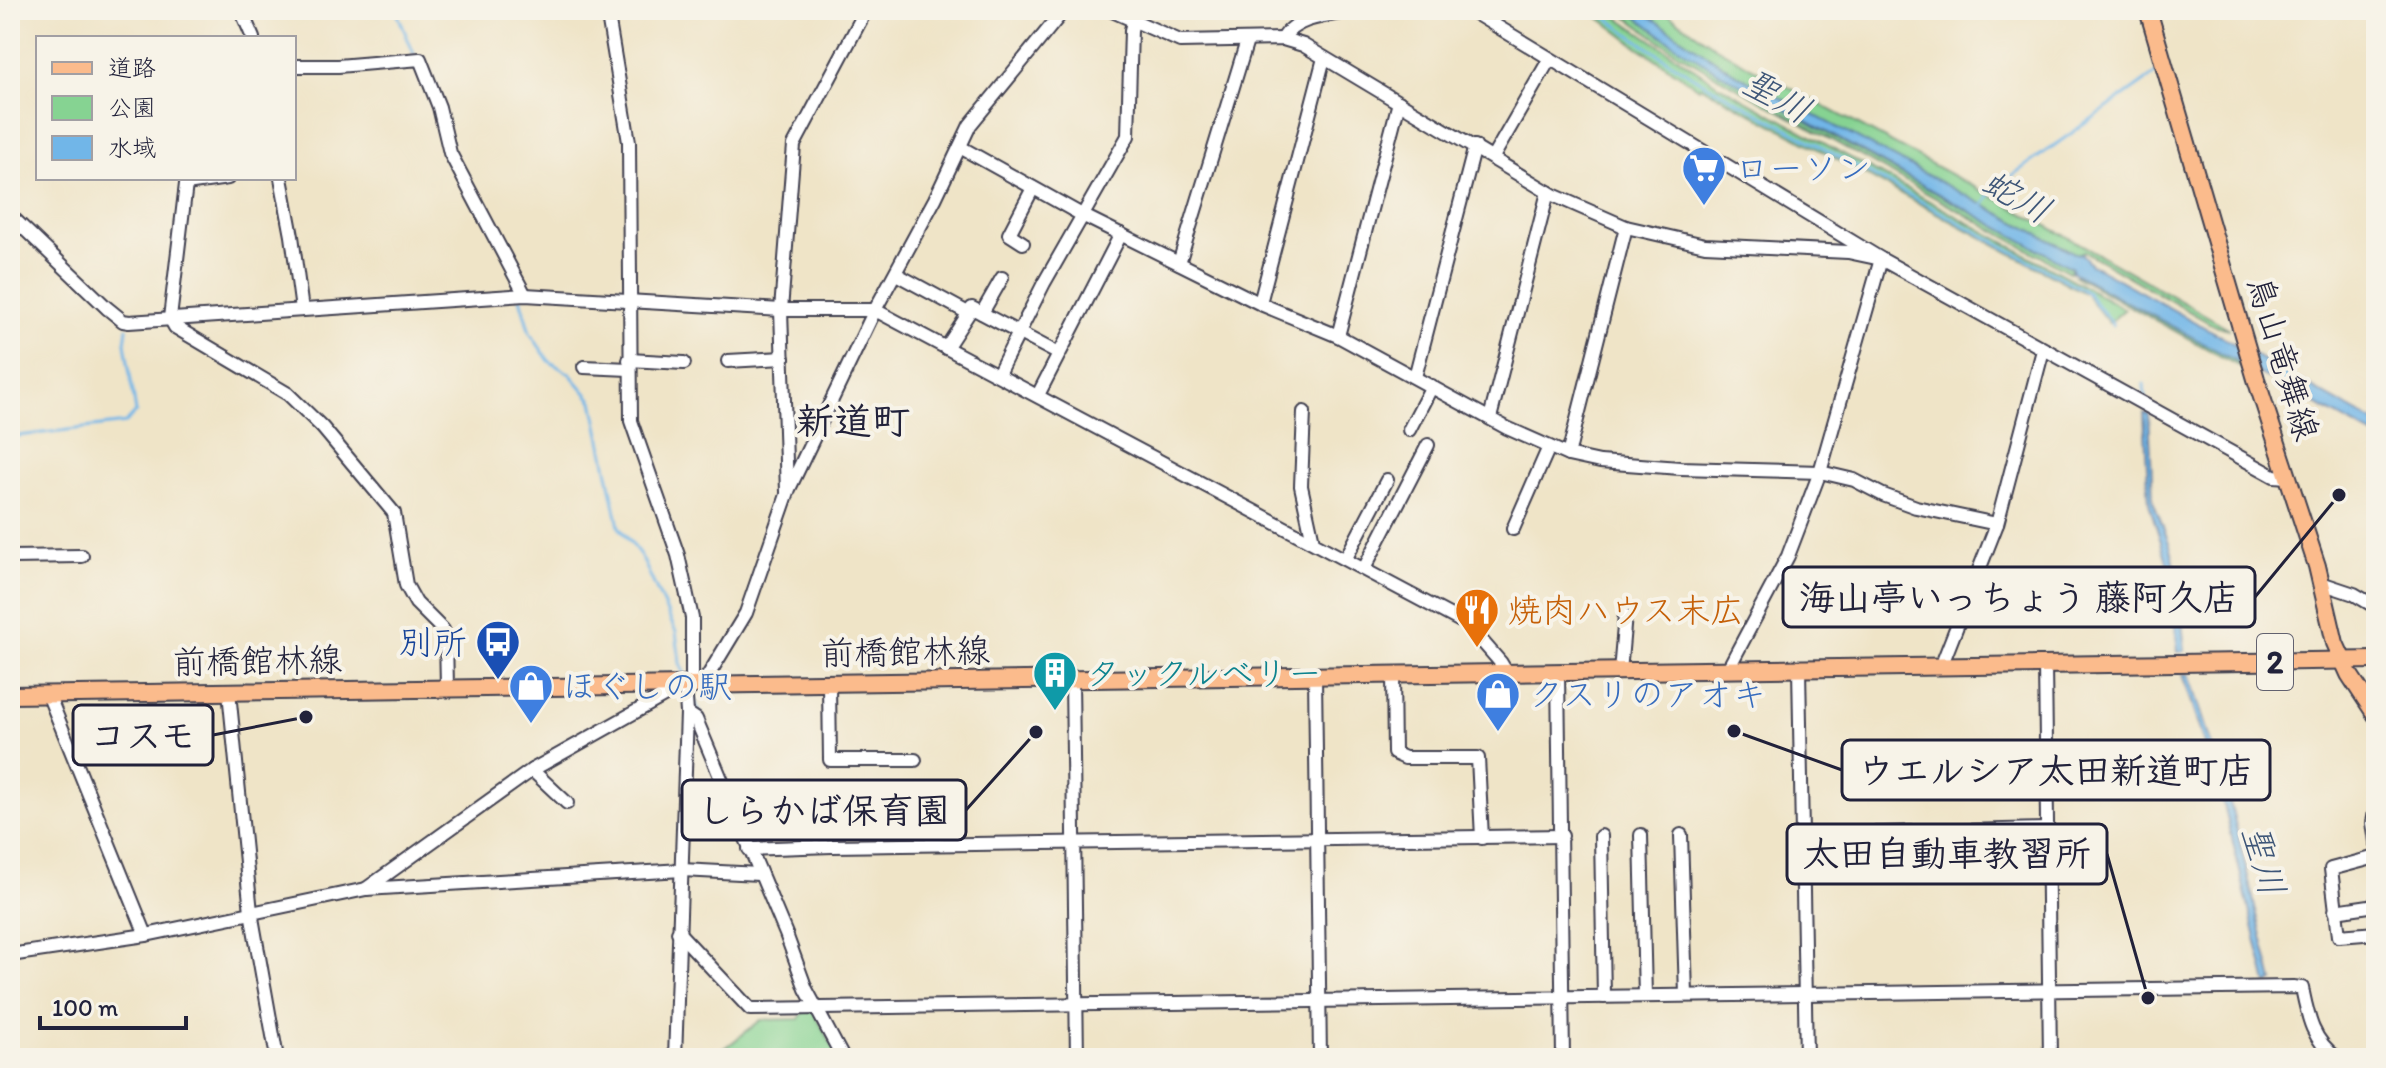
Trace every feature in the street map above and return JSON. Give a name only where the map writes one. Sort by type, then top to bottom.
[{"type":"main road","name":"鳥山竜舞線","points":[[2148,10],[2321,583],[2332,635],[2342,660],[2376,715]]},
{"type":"main road","name":"前橋館林線","points":[[10,695],[2376,660]]},
{"type":"street","points":[[241,10],[252,36]]},
{"type":"street","points":[[607,10],[629,142],[631,421],[678,555],[692,618],[693,684],[687,713],[675,1058]]},
{"type":"street","points":[[787,495],[781,310],[794,145],[866,10]]},
{"type":"street","points":[[366,889],[532,770],[693,684],[746,613],[787,495],[875,310],[970,125],[1064,10]]},
{"type":"street","points":[[1110,10],[1180,41],[1283,39],[1303,45],[1548,192],[1626,227],[1705,245],[1848,252],[1881,259]]},
{"type":"street","points":[[1283,39],[1289,29],[1301,22],[1359,10]]},
{"type":"street","points":[[1470,10],[1881,259],[2274,476],[2287,477]]},
{"type":"street","points":[[998,374],[1018,332],[1128,136],[1133,22]]},
{"type":"street","points":[[1179,263],[1247,41]]},
{"type":"street","points":[[1260,303],[1324,58]]},
{"type":"street","points":[[296,66],[420,59],[439,107],[450,153],[525,295]]},
{"type":"street","points":[[1493,157],[1549,60]]},
{"type":"street","points":[[1338,336],[1399,102]]},
{"type":"street","points":[[1415,377],[1475,146]]},
{"type":"street","points":[[960,147],[1082,215],[1260,303],[1338,336],[1490,418],[1568,455],[1600,462],[1667,467],[1820,472],[1854,480],[1916,507],[1997,524]]},
{"type":"street","points":[[214,180],[186,184],[170,318],[175,327],[288,394],[322,427],[394,513],[401,570],[406,585],[416,603],[446,637],[447,687]]},
{"type":"street","points":[[281,180],[302,310]]},
{"type":"street","points":[[1023,243],[1009,234],[1033,188]]},
{"type":"street","points":[[1490,418],[1548,192]]},
{"type":"street","points":[[10,215],[123,321],[525,295],[781,310],[875,310],[1468,625],[1507,673]]},
{"type":"street","points":[[1568,455],[1626,227]]},
{"type":"street","points":[[1038,395],[1121,234]]},
{"type":"street","points":[[1728,669],[1788,556],[1820,472],[1881,259]]},
{"type":"street","points":[[896,274],[968,313]]},
{"type":"street","points":[[982,313],[1002,278]]},
{"type":"street","points":[[946,348],[972,308],[1059,354]]},
{"type":"street","points":[[1944,666],[1944,659],[1997,524],[2043,350]]},
{"type":"street","points":[[728,361],[783,358]]},
{"type":"street","points":[[584,367],[684,363]]},
{"type":"street","points":[[1409,430],[1432,386]]},
{"type":"street","points":[[1304,412],[1301,486],[1313,541]]},
{"type":"street","points":[[1364,569],[1428,445]]},
{"type":"street","points":[[1513,529],[1549,447]]},
{"type":"street","points":[[1346,558],[1387,480]]},
{"type":"street","points":[[10,557],[82,556]]},
{"type":"street","points":[[2321,583],[2354,594],[2376,607]]},
{"type":"street","points":[[1620,672],[1625,615]]},
{"type":"street","points":[[2045,664],[2050,1058]]},
{"type":"street","points":[[1799,668],[1806,1058]]},
{"type":"street","points":[[1558,672],[1563,1058]]},
{"type":"street","points":[[1393,675],[1394,753],[1405,758],[1478,758],[1482,838]]},
{"type":"street","points":[[1315,676],[1320,1058]]},
{"type":"street","points":[[1072,679],[1077,1058]]},
{"type":"street","points":[[829,683],[830,760],[915,760]]},
{"type":"street","points":[[229,692],[251,912],[277,1058]]},
{"type":"street","points":[[48,694],[146,935]]},
{"type":"street","points":[[687,713],[696,719],[806,989],[843,1058]]},
{"type":"street","points":[[532,770],[567,803]]},
{"type":"street","points":[[2376,806],[2373,823],[2376,842]]},
{"type":"street","points":[[1804,835],[2047,829]]},
{"type":"street","points":[[1641,835],[1645,996]]},
{"type":"street","points":[[1681,835],[1686,995]]},
{"type":"street","points":[[749,849],[1562,836]]},
{"type":"street","points":[[1601,836],[1604,997]]},
{"type":"street","points":[[2376,857],[2331,869],[2339,936],[2376,933]]},
{"type":"street","points":[[10,955],[146,935],[366,889],[682,870],[759,874]]},
{"type":"street","points":[[2335,911],[2376,905]]},
{"type":"street","points":[[678,932],[750,1009],[2271,987],[2302,988],[2309,1021],[2319,1042],[2337,1058]]},
{"type":"street","points":[[890,1058],[917,1058]]},
{"type":"green space","points":[[1589,10],[1607,10],[1720,86],[2125,309],[2109,323],[2085,293],[1701,86],[1699,88]]},
{"type":"green space","points":[[1617,10],[1627,10],[1675,45],[1835,138],[2072,268],[2069,272],[1720,78],[1673,50]]},
{"type":"green space","points":[[1640,10],[1662,10],[1758,71],[2086,247],[2230,329],[2213,325],[2084,251],[2078,255],[1734,73]]},
{"type":"green space","points":[[2083,275],[2238,361],[2242,368],[2075,276]]},
{"type":"green space","points":[[804,1011],[814,1012],[839,1058],[723,1058],[719,1053],[761,1020],[799,1019]]},
{"type":"water","points":[[1627,10],[1640,10],[1734,73],[2078,255],[2082,254],[2091,264],[2376,423],[2376,437],[2072,272],[2072,268],[1720,73]]},
{"type":"water","points":[[2144,413],[2149,414],[2153,501],[2171,548],[2178,581],[2185,651],[2178,652],[2169,568],[2149,503]]},
{"type":"water","points":[[2183,674],[2189,674],[2231,806],[2273,982],[2267,984],[2224,805]]},
{"type":"waterway","points":[[396,10],[414,54]]},
{"type":"waterway","name":"聖川","points":[[1596,10],[1700,81],[2080,288],[2113,325]]},
{"type":"waterway","name":"蛇川","points":[[1983,206],[1993,189],[2159,71]]},
{"type":"waterway","points":[[520,298],[530,333],[549,361],[570,374],[593,401],[619,527],[641,556],[676,632],[680,663],[687,680]]},
{"type":"waterway","points":[[10,437],[126,423],[136,412],[125,343],[127,328]]},
{"type":"waterway","name":"聖川","points":[[2144,384],[2145,397]]},
{"type":"waterway","points":[[691,691],[702,717]]},
{"type":"waterway","name":"聖川","points":[[2207,753],[2223,802]]},
{"type":"place","name":"ローソン","points":[[1704,207]]},
{"type":"place","name":"海山亭いっちょう 藤阿久店","points":[[2339,495]]},
{"type":"place","name":"焼肉ハウス末広","points":[[1477,649]]},
{"type":"place","name":"別所","points":[[498,681]]},
{"type":"place","name":"タックルベリー","points":[[1055,712]]},
{"type":"place","name":"コスモ","points":[[306,717]]},
{"type":"place","name":"ほぐしの駅","points":[[531,725]]},
{"type":"place","name":"ウエルシア太田新道町店","points":[[1734,731]]},
{"type":"place","name":"しらかば保育園","points":[[1036,732]]},
{"type":"place","name":"クスリのアオキ","points":[[1498,733]]},
{"type":"place","name":"太田自動車教習所","points":[[2148,998]]},
{"type":"district","name":"新道町","points":[[853,421]]}]
